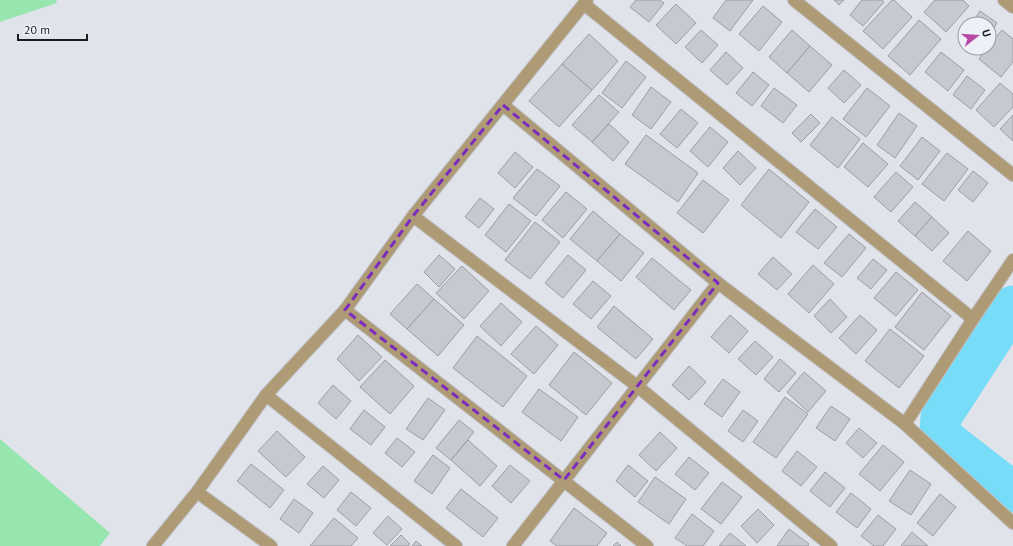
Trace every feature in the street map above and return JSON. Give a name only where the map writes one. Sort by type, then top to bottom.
[{"type":"street","points":[[794,0],[1013,175]]},
{"type":"street","points":[[1004,0],[1013,7]]},
{"type":"street","points":[[153,546],[197,492],[266,395],[345,310],[413,216],[586,2],[973,319]]},
{"type":"street","points":[[503,105],[718,283],[905,424],[1013,523]]},
{"type":"street","points":[[413,216],[637,386],[831,546]]},
{"type":"street","points":[[905,424],[1013,260]]},
{"type":"street","points":[[513,546],[718,283]]},
{"type":"street","points":[[345,310],[647,546]]},
{"type":"street","points":[[266,395],[456,546]]},
{"type":"street","points":[[197,492],[271,546]]},
{"type":"highlighted area","points":[[503,105],[718,283],[564,480],[345,310],[413,216]]},
{"type":"green space","points":[[0,0],[56,0],[57,3],[0,22]]},
{"type":"green space","points":[[0,439],[110,533],[100,546],[0,546]]},
{"type":"building","points":[[636,0],[660,0],[664,3],[649,22],[630,7]]},
{"type":"building","points":[[726,0],[753,0],[730,31],[713,18]]},
{"type":"building","points":[[834,0],[844,0],[839,5]]},
{"type":"building","points":[[862,0],[882,0],[884,2],[863,26],[850,15]]},
{"type":"building","points":[[892,0],[894,0],[912,17],[883,49],[863,31]]},
{"type":"building","points":[[935,0],[963,0],[969,6],[960,16],[957,16],[957,20],[946,32],[924,12]]},
{"type":"building","points":[[676,4],[696,23],[676,44],[656,25]]},
{"type":"building","points":[[763,6],[782,22],[759,51],[739,34]]},
{"type":"building","points":[[980,11],[987,16],[977,16]]},
{"type":"building","points":[[919,20],[941,39],[910,75],[888,56]]},
{"type":"building","points":[[701,30],[718,45],[702,63],[685,47]]},
{"type":"building","points":[[792,30],[810,46],[787,73],[769,57]]},
{"type":"building","points":[[1002,30],[1013,39],[1013,62],[1001,77],[979,59],[981,56],[997,56],[997,36]]},
{"type":"building","points":[[589,34],[618,61],[592,90],[562,64]]},
{"type":"building","points":[[810,46],[832,65],[809,92],[787,73]]},
{"type":"building","points":[[726,52],[743,68],[727,85],[710,70]]},
{"type":"building","points":[[941,52],[964,70],[948,91],[925,72]]},
{"type":"building","points":[[626,61],[646,77],[622,108],[602,93]]},
{"type":"building","points":[[562,64],[592,90],[559,127],[529,101]]},
{"type":"building","points":[[844,70],[861,85],[844,103],[828,88]]},
{"type":"building","points":[[753,72],[769,85],[752,106],[736,93]]},
{"type":"building","points":[[967,76],[985,90],[971,109],[953,95]]},
{"type":"building","points":[[1000,83],[1013,94],[1013,107],[994,127],[976,110]]},
{"type":"building","points":[[651,87],[671,102],[651,129],[632,115]]},
{"type":"building","points":[[774,88],[797,105],[783,123],[761,106]]},
{"type":"building","points":[[867,88],[890,106],[866,137],[843,119]]},
{"type":"building","points":[[599,95],[619,112],[592,142],[572,125]]},
{"type":"building","points":[[681,109],[698,123],[677,148],[660,134]]},
{"type":"building","points":[[899,113],[917,126],[895,158],[877,145]]},
{"type":"building","points":[[811,114],[820,123],[801,142],[792,133]]},
{"type":"building","points":[[1013,115],[1013,141],[1000,129]]},
{"type":"building","points":[[832,117],[860,139],[838,168],[810,145]]},
{"type":"building","points":[[609,124],[629,142],[613,161],[592,142]]},
{"type":"building","points":[[710,127],[728,142],[708,167],[690,151]]},
{"type":"building","points":[[646,135],[698,173],[678,202],[625,164]]},
{"type":"building","points":[[922,137],[940,151],[918,180],[900,166]]},
{"type":"building","points":[[863,143],[888,164],[868,187],[844,167]]},
{"type":"building","points":[[738,151],[756,168],[740,185],[723,168]]},
{"type":"building","points":[[515,152],[533,167],[515,188],[498,173]]},
{"type":"building","points":[[947,153],[968,169],[944,201],[922,184]]},
{"type":"building","points":[[537,169],[560,186],[536,216],[513,198]]},
{"type":"building","points":[[769,169],[809,202],[781,238],[741,205]]},
{"type":"building","points":[[973,171],[988,183],[973,202],[958,190]]},
{"type":"building","points":[[896,172],[913,187],[891,212],[874,197]]},
{"type":"building","points":[[703,180],[729,200],[703,233],[677,213]]},
{"type":"building","points":[[566,192],[587,209],[563,238],[542,220]]},
{"type":"building","points":[[480,198],[494,209],[479,228],[465,217]]},
{"type":"building","points":[[915,202],[932,217],[915,236],[898,221]]},
{"type":"building","points":[[509,204],[531,221],[506,252],[485,235]]},
{"type":"building","points":[[815,209],[837,227],[818,249],[796,232]]},
{"type":"building","points":[[593,211],[620,234],[597,261],[570,239]]},
{"type":"building","points":[[932,217],[949,233],[932,251],[915,236]]},
{"type":"building","points":[[535,222],[560,242],[530,279],[505,260]]},
{"type":"building","points":[[968,231],[991,251],[967,281],[943,261]]},
{"type":"building","points":[[620,234],[644,253],[621,281],[597,261]]},
{"type":"building","points":[[849,234],[866,248],[842,277],[824,263]]},
{"type":"building","points":[[439,255],[455,269],[439,287],[424,272]]},
{"type":"building","points":[[568,255],[586,270],[563,298],[545,283]]},
{"type":"building","points":[[773,257],[792,274],[777,290],[758,274]]},
{"type":"building","points":[[652,258],[691,290],[674,310],[636,277]]},
{"type":"building","points":[[873,259],[887,270],[871,289],[857,278]]},
{"type":"building","points":[[813,265],[834,284],[809,313],[788,294]]},
{"type":"building","points":[[462,266],[489,291],[464,319],[436,293]]},
{"type":"building","points":[[896,272],[918,290],[896,316],[874,298]]},
{"type":"building","points":[[593,281],[611,296],[591,319],[573,304]]},
{"type":"building","points":[[417,284],[434,299],[407,329],[390,314]]},
{"type":"building","points":[[922,292],[951,316],[924,350],[895,327]]},
{"type":"building","points":[[434,299],[464,325],[438,356],[407,329]]},
{"type":"building","points":[[830,299],[847,317],[831,333],[814,316]]},
{"type":"building","points":[[501,303],[522,322],[501,346],[480,326]]},
{"type":"building","points":[[614,306],[653,339],[636,359],[597,327]]},
{"type":"building","points":[[730,315],[748,331],[729,353],[711,337]]},
{"type":"building","points":[[860,315],[877,330],[856,354],[839,338]]},
{"type":"building","points":[[536,326],[558,345],[534,374],[511,354]]},
{"type":"building","points":[[890,329],[924,356],[899,388],[865,361]]},
{"type":"building","points":[[358,335],[382,357],[359,381],[337,359]]},
{"type":"building","points":[[477,336],[527,376],[503,407],[453,368]]},
{"type":"building","points":[[755,341],[773,357],[756,375],[738,359]]},
{"type":"building","points":[[574,352],[612,383],[586,415],[549,385]]},
{"type":"building","points":[[780,359],[796,373],[779,392],[764,379]]},
{"type":"building","points":[[385,360],[414,386],[390,414],[360,387]]},
{"type":"building","points":[[689,366],[706,382],[689,400],[672,385]]},
{"type":"building","points":[[804,372],[826,391],[808,412],[787,392]]},
{"type":"building","points":[[723,379],[740,392],[722,417],[704,404]]},
{"type":"building","points":[[333,385],[351,401],[336,419],[318,403]]},
{"type":"building","points":[[539,389],[578,417],[561,441],[522,412]]},
{"type":"building","points":[[785,397],[808,414],[776,458],[753,442]]},
{"type":"building","points":[[428,398],[445,410],[423,440],[406,429]]},
{"type":"building","points":[[831,406],[850,419],[835,441],[816,428]]},
{"type":"building","points":[[364,410],[385,427],[371,445],[350,429]]},
{"type":"building","points":[[743,410],[758,421],[743,442],[728,431]]},
{"type":"building","points":[[459,420],[474,432],[451,460],[436,448]]},
{"type":"building","points":[[859,428],[877,443],[863,458],[846,443]]},
{"type":"building","points":[[277,431],[305,457],[286,477],[258,451]]},
{"type":"building","points":[[660,432],[677,448],[656,471],[639,455]]},
{"type":"building","points":[[397,438],[415,452],[402,467],[385,453]]},
{"type":"building","points":[[468,440],[497,466],[480,486],[451,460]]},
{"type":"building","points":[[883,445],[904,462],[880,491],[859,474]]},
{"type":"building","points":[[797,451],[817,467],[801,486],[782,471]]},
{"type":"building","points":[[433,455],[450,468],[432,494],[414,481]]},
{"type":"building","points":[[689,457],[709,473],[695,490],[675,474]]},
{"type":"building","points":[[251,464],[284,490],[270,508],[237,481]]},
{"type":"building","points":[[510,465],[530,481],[511,503],[492,486]]},
{"type":"building","points":[[628,465],[648,481],[635,497],[616,481]]},
{"type":"building","points":[[323,466],[339,480],[324,498],[307,484]]},
{"type":"building","points":[[910,470],[931,484],[911,515],[889,501]]},
{"type":"building","points":[[825,472],[845,488],[830,507],[810,491]]},
{"type":"building","points":[[655,477],[686,499],[669,524],[638,502]]},
{"type":"building","points":[[722,482],[742,497],[721,524],[701,509]]},
{"type":"building","points":[[461,489],[498,518],[483,537],[446,508]]},
{"type":"building","points":[[351,492],[371,508],[356,526],[337,510]]},
{"type":"building","points":[[851,493],[871,509],[857,528],[836,512]]},
{"type":"building","points":[[940,494],[956,507],[933,536],[917,523]]},
{"type":"building","points":[[294,499],[313,513],[299,533],[280,519]]},
{"type":"building","points":[[574,508],[607,533],[597,546],[557,546],[550,541]]},
{"type":"building","points":[[758,509],[774,525],[757,543],[741,526]]},
{"type":"building","points":[[692,514],[714,531],[703,546],[687,546],[675,538]]},
{"type":"building","points":[[878,515],[896,529],[883,546],[874,546],[861,536]]},
{"type":"building","points":[[388,516],[402,529],[387,545],[373,533]]},
{"type":"building","points":[[334,518],[358,538],[351,546],[310,546]]},
{"type":"building","points":[[789,529],[809,544],[808,546],[777,546]]},
{"type":"building","points":[[912,532],[928,546],[901,546]]},
{"type":"building","points":[[730,533],[746,546],[719,546]]},
{"type":"building","points":[[401,535],[410,544],[408,546],[390,546]]},
{"type":"building","points":[[416,541],[422,546],[412,546]]},
{"type":"building","points":[[617,542],[621,546],[613,546]]},
{"type":"waterway","points":[[1013,306],[941,417],[940,432],[946,440],[1013,492]]}]
